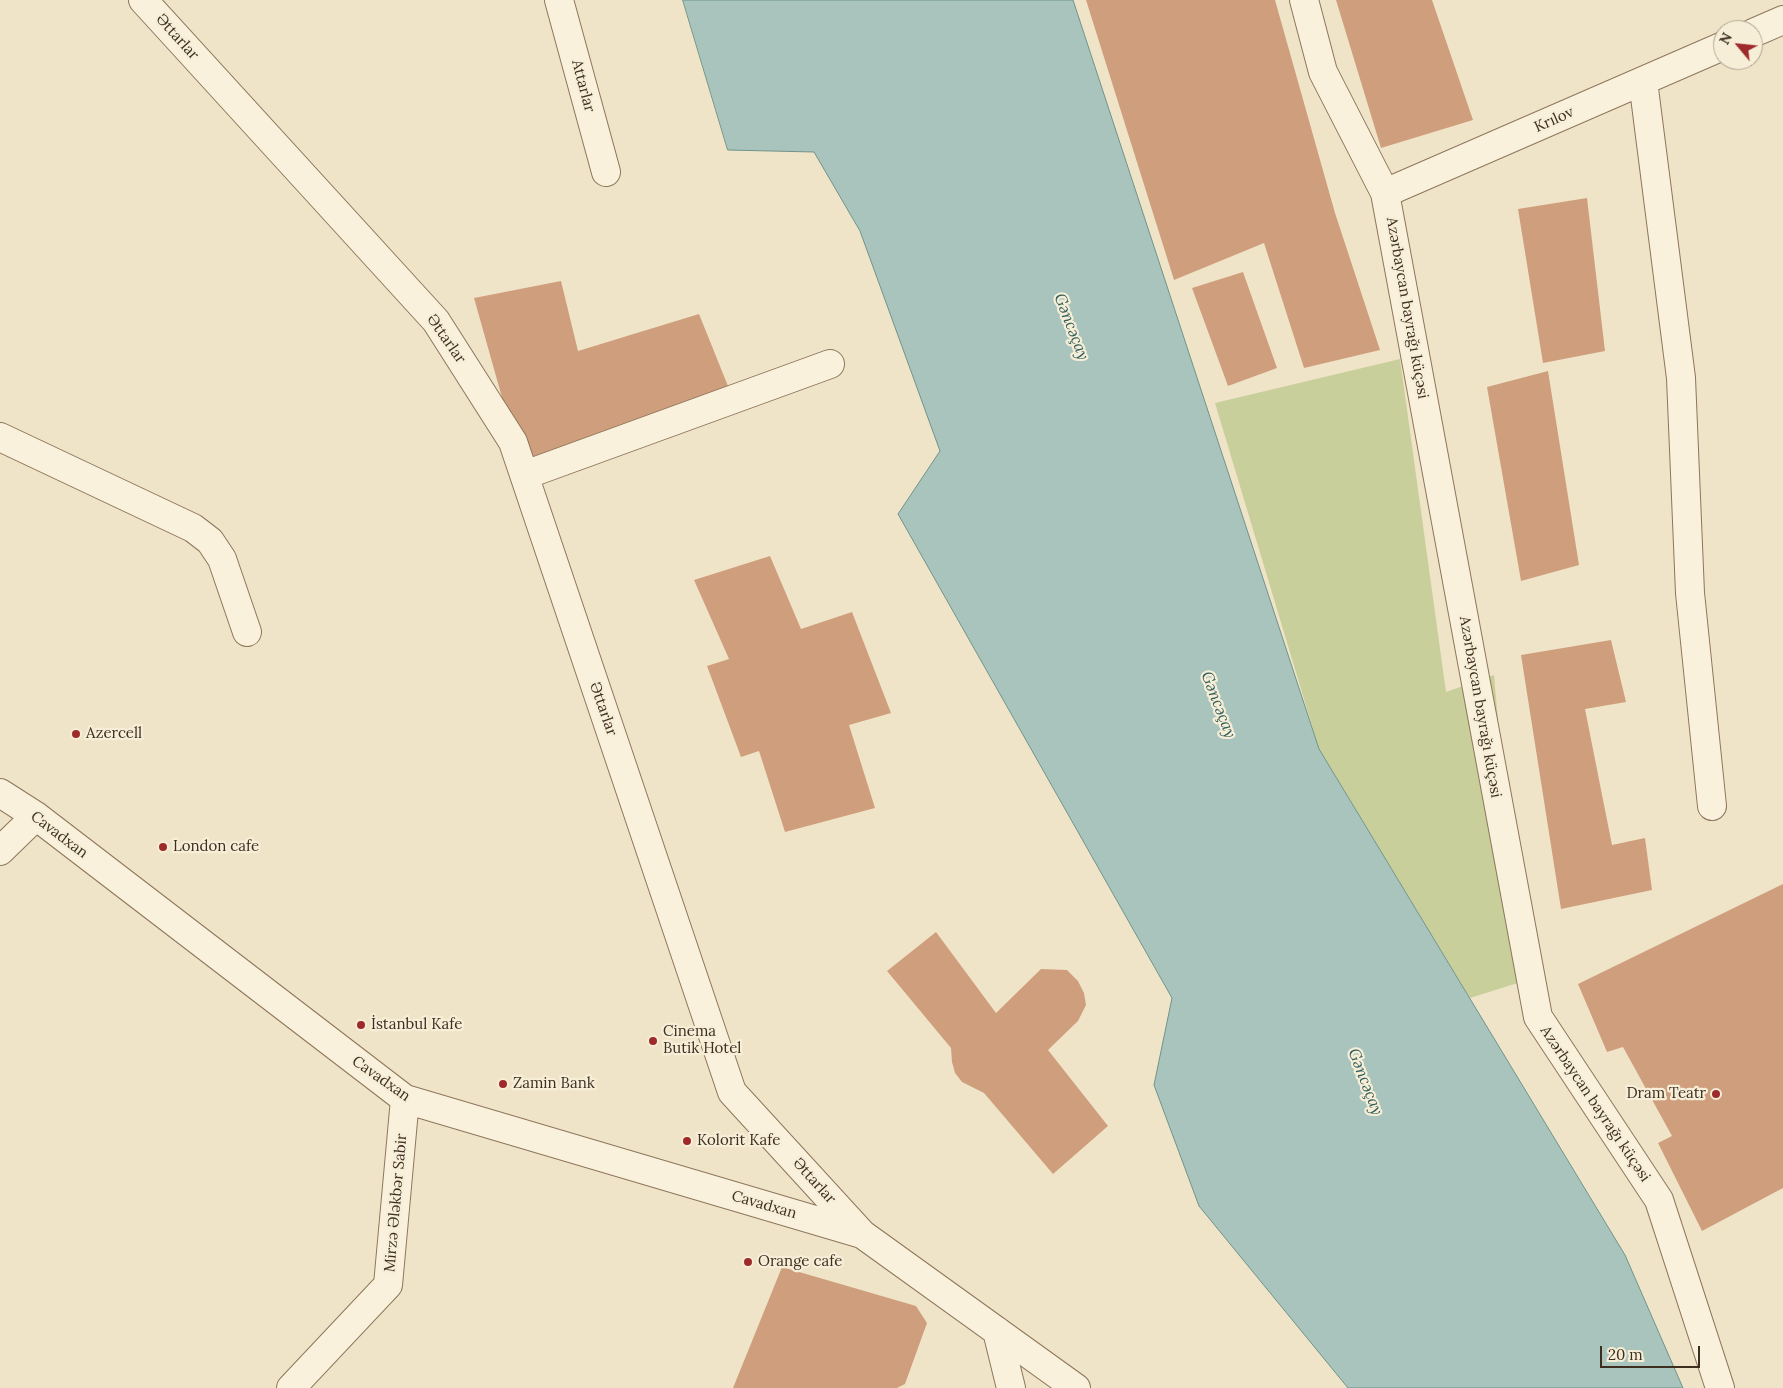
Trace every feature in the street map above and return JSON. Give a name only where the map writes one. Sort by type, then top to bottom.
[{"type":"street","name":"Əttarlar","points":[[143,0],[436,321],[513,442],[732,1092],[862,1234],[1076,1388]]},
{"type":"street","name":"Attarlar","points":[[559,0],[606,172]]},
{"type":"street","name":"Azərbaycan bayrağı küçəsi","points":[[1304,0],[1323,72],[1385,193],[1538,1017],[1659,1200],[1720,1388]]},
{"type":"street","points":[[1763,29],[1783,20]]},
{"type":"street","name":"Krılov","points":[[1385,193],[1713,50]]},
{"type":"street","points":[[1643,81],[1681,378],[1690,593],[1712,806]]},
{"type":"street","points":[[525,475],[830,364]]},
{"type":"street","points":[[0,437],[193,528],[210,541],[222,559],[246,632]]},
{"type":"street","name":"Cavadxan","points":[[0,793],[36,816],[405,1099],[862,1234]]},
{"type":"street","points":[[0,851],[36,816]]},
{"type":"street","name":"Mirzə Ələkbər Sabir","points":[[291,1388],[388,1286],[405,1099]]},
{"type":"street","points":[[997,1331],[1011,1388]]},
{"type":"green space","points":[[1400,359],[1446,692],[1494,675],[1521,982],[1470,998],[1319,749],[1215,403]]},
{"type":"water","name":"Gəncəçay","points":[[683,0],[1073,0],[1319,749],[1625,1255],[1683,1388],[1348,1388],[1199,1206],[1154,1085],[1172,998],[898,514],[940,451],[860,231],[814,152],[728,150]]},
{"type":"building","points":[[1086,0],[1275,0],[1335,213],[1380,350],[1304,368],[1264,243],[1174,280]]},
{"type":"building","points":[[1336,0],[1432,0],[1473,120],[1381,148]]},
{"type":"building","points":[[1587,198],[1605,351],[1543,363],[1518,209]]},
{"type":"building","points":[[1243,272],[1277,368],[1228,386],[1192,288]]},
{"type":"building","points":[[561,281],[578,351],[699,314],[730,391],[521,465],[474,298]]},
{"type":"building","points":[[1548,371],[1579,565],[1521,581],[1487,387]]},
{"type":"building","points":[[770,556],[801,629],[852,612],[891,713],[849,725],[875,808],[785,832],[759,751],[741,757],[707,666],[729,659],[694,580]]},
{"type":"building","points":[[1611,640],[1626,702],[1585,709],[1612,845],[1645,838],[1652,890],[1561,909],[1521,655]]},
{"type":"building","name":"Dram Teatr","points":[[1783,884],[1783,1188],[1702,1231],[1658,1143],[1672,1136],[1623,1047],[1607,1052],[1578,984]]},
{"type":"building","points":[[936,932],[996,1013],[1041,969],[1067,970],[1078,981],[1084,993],[1086,1005],[1078,1021],[1048,1050],[1108,1126],[1053,1174],[984,1093],[962,1082],[955,1073],[951,1048],[887,971]]},
{"type":"building","points":[[782,1267],[916,1306],[927,1323],[905,1384],[897,1388],[733,1388]]},
{"type":"place","name":"Azercell","points":[[76,734]]},
{"type":"place","name":"London cafe","points":[[163,847]]},
{"type":"place","name":"İstanbul Kafe","points":[[361,1025]]},
{"type":"place","name":"Cinema Butik Hotel","points":[[653,1041]]},
{"type":"place","name":"Zamin Bank","points":[[503,1084]]},
{"type":"place","name":"Dram Teatr","points":[[1716,1094]]},
{"type":"place","name":"Kolorit Kafe","points":[[687,1141]]},
{"type":"place","name":"Orange cafe","points":[[748,1262]]}]
